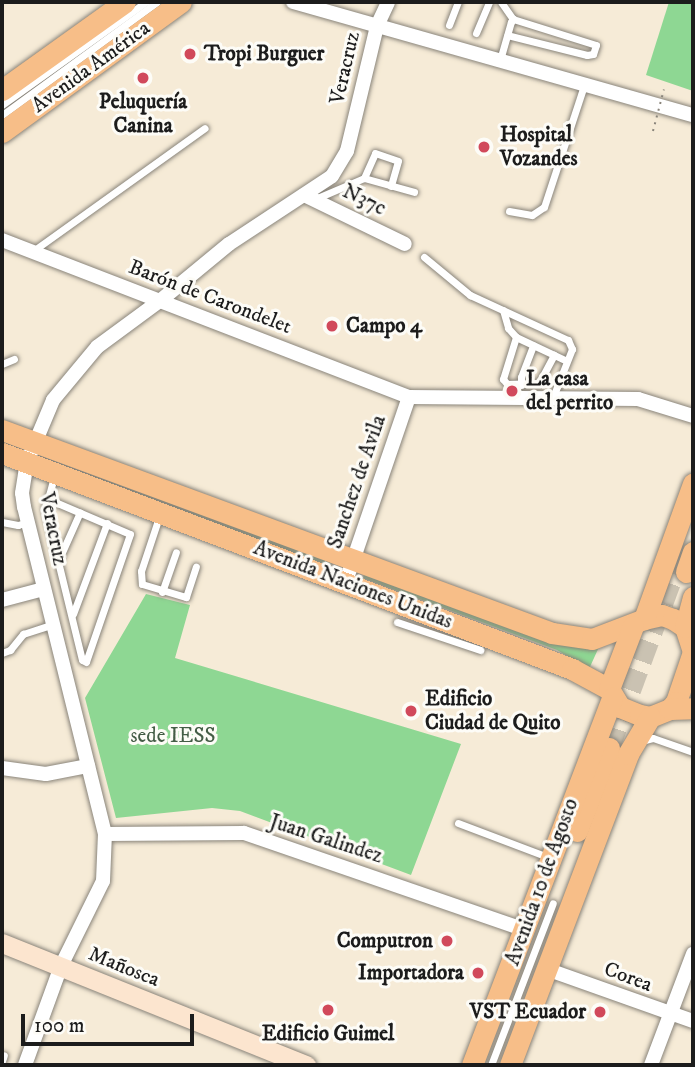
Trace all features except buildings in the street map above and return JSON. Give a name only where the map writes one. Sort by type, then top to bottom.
[{"type":"main road","name":"Avenida América","points":[[3,93],[125,2]]},
{"type":"main road","name":"Avenida América","points":[[2,130],[181,2]]},
{"type":"main road","name":"Avenida Naciones Unidas","points":[[2,430],[55,474],[346,581],[441,628],[572,669],[611,694],[620,707],[660,713],[693,708]]},
{"type":"main road","name":"Avenida Naciones Unidas","points":[[2,453],[31,452],[353,559],[552,633],[592,639],[662,615],[691,625]]},
{"type":"main road","name":"Avenida 10 de Agosto","points":[[492,1062],[526,930],[611,694],[693,484]]},
{"type":"main road","points":[[682,562],[693,518]]},
{"type":"main road","name":"Avenida 10 de Agosto","points":[[492,1062],[549,970],[620,748],[676,702],[692,660],[691,625]]},
{"type":"main road","points":[[492,1062],[544,946],[620,748]]},
{"type":"main road","points":[[492,1062],[533,943],[620,748]]},
{"type":"street","points":[[293,2],[693,115]]},
{"type":"street","name":"Veracruz","points":[[25,1065],[61,966],[103,881],[105,834],[27,522],[22,493],[31,452],[53,400],[76,369],[97,347],[161,300],[229,244],[309,197],[332,176],[347,151],[377,26],[388,2]]},
{"type":"street","name":"N37c","points":[[309,197],[405,244]]},
{"type":"street","name":"Barón de Carondelet","points":[[2,240],[409,397],[638,399],[693,416]]},
{"type":"street","name":"Sanchez de Avila","points":[[346,581],[409,397]]},
{"type":"street","points":[[2,600],[44,589]]},
{"type":"street","points":[[2,768],[46,774],[88,766]]},
{"type":"street","name":"Juan Galindez","points":[[105,834],[217,831],[244,834],[526,930]]},
{"type":"street","name":"Mañosca","points":[[2,943],[306,1065]]},
{"type":"street","points":[[650,1065],[693,954]]},
{"type":"street","name":"Corea","points":[[549,970],[693,1021]]},
{"type":"lane","name":"Avenida América","points":[[3,93],[146,2]]},
{"type":"lane","name":"Avenida América","points":[[2,116],[157,2]]},
{"type":"lane","points":[[449,25],[458,2]]},
{"type":"lane","points":[[477,33],[489,2]]},
{"type":"lane","points":[[501,2],[513,19],[594,42],[593,54],[587,55],[507,35]]},
{"type":"lane","points":[[500,60],[513,19]]},
{"type":"lane","points":[[509,211],[532,215],[544,208],[584,84]]},
{"type":"lane","points":[[33,251],[205,128]]},
{"type":"lane","points":[[364,178],[375,153],[398,161],[391,186]]},
{"type":"lane","points":[[309,197],[364,178],[414,192]]},
{"type":"lane","points":[[424,257],[470,295],[568,340],[572,349],[553,398]]},
{"type":"lane","points":[[503,310],[508,328],[516,337],[568,361]]},
{"type":"lane","points":[[516,337],[503,379],[507,384],[521,385],[542,381],[554,355]]},
{"type":"lane","points":[[521,385],[521,377],[533,345]]},
{"type":"lane","points":[[2,364],[14,359]]},
{"type":"lane","points":[[48,499],[128,531],[130,536],[86,662],[82,660],[45,508],[55,474]]},
{"type":"lane","points":[[682,562],[693,508]]},
{"type":"lane","points":[[59,560],[80,512]]},
{"type":"lane","points":[[160,513],[139,579],[147,588],[186,597],[196,567]]},
{"type":"lane","points":[[2,522],[27,522]]},
{"type":"lane","points":[[72,615],[107,523]]},
{"type":"lane","points":[[162,592],[176,552]]},
{"type":"lane","points":[[397,622],[441,628],[480,650]]},
{"type":"lane","points":[[2,653],[10,650],[23,634],[53,624]]},
{"type":"lane","points":[[620,748],[653,738],[693,752]]},
{"type":"lane","points":[[458,823],[552,858]]},
{"type":"lane","points":[[492,1062],[553,903]]},
{"type":"path","points":[[653,131],[664,89]]},
{"type":"green space","points":[[669,2],[693,2],[693,91],[646,75]]},
{"type":"green space","points":[[60,457],[334,558],[330,566],[57,465]]},
{"type":"green space","points":[[366,570],[599,647],[589,669],[557,650],[363,578]]},
{"type":"green space","name":"sede IESS","points":[[146,594],[190,605],[175,658],[461,744],[411,875],[240,811],[212,808],[116,818],[85,698]]},
{"type":"tunnel","points":[[609,748],[676,567]]},
{"type":"place","name":"Tropi Burguer","points":[[190,54]]},
{"type":"place","name":"Peluquería Canina","points":[[143,78]]},
{"type":"place","name":"Hospital Vozandes","points":[[484,147]]},
{"type":"place","name":"Campo 4","points":[[332,326]]},
{"type":"place","name":"La casa del perrito","points":[[512,391]]},
{"type":"place","name":"Edificio Ciudad de Quito","points":[[411,711]]},
{"type":"place","name":"Computron","points":[[447,941]]},
{"type":"place","name":"Importadora","points":[[478,973]]},
{"type":"place","name":"Edificio Guimel","points":[[328,1010]]},
{"type":"place","name":"VST Ecuador","points":[[600,1012]]}]
